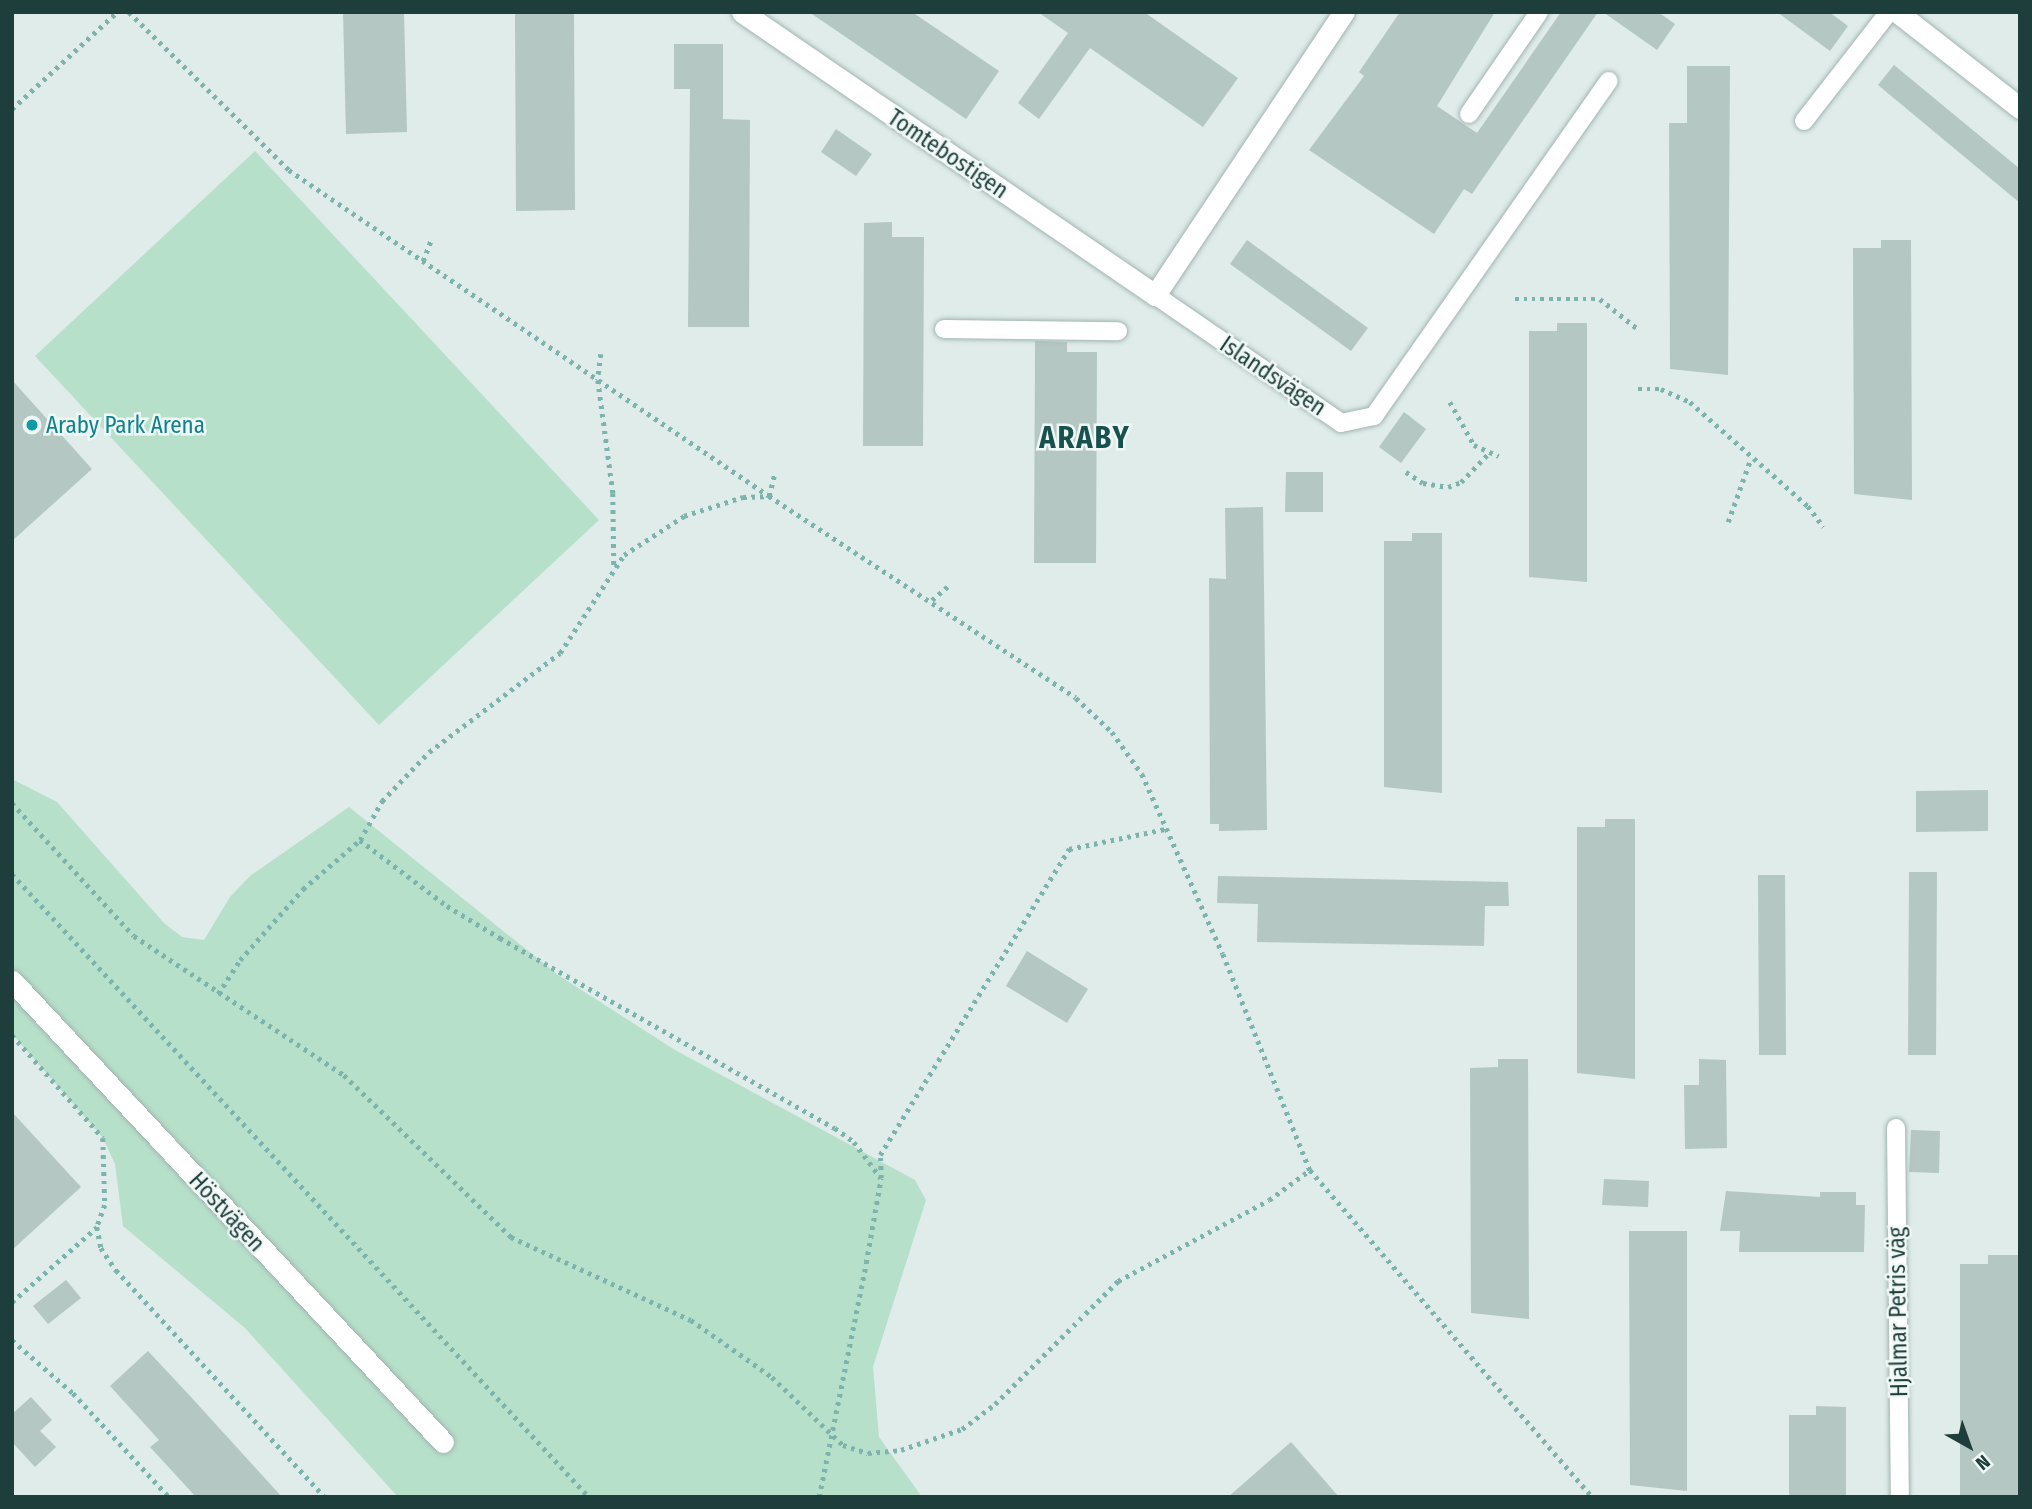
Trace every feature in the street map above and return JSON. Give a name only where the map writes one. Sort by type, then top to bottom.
[{"type":"street","name":"Tomtebostigen","points":[[742,12],[1155,295]]},
{"type":"street","points":[[1155,295],[1344,12]]},
{"type":"street","points":[[1897,12],[2020,108]]},
{"type":"street","name":"Höstvägen","points":[[12,981],[443,1442]]},
{"type":"lane","points":[[1469,114],[1539,12]]},
{"type":"lane","points":[[1804,121],[1889,12]]},
{"type":"lane","name":"Islandsvägen","points":[[1155,295],[1341,423],[1374,416],[1609,81]]},
{"type":"lane","points":[[944,329],[1118,331]]},
{"type":"lane","name":"Hjalmar Petris väg","points":[[1896,1128],[1900,1497]]},
{"type":"path","points":[[12,109],[117,12]]},
{"type":"path","points":[[129,12],[289,170],[769,496],[932,600],[1076,698],[1112,732],[1142,774],[1223,954],[1310,1170],[1592,1497]]},
{"type":"path","points":[[423,261],[432,238]]},
{"type":"path","points":[[1514,299],[1600,299],[1638,329]]},
{"type":"path","points":[[601,354],[598,380],[612,493],[614,566]]},
{"type":"path","points":[[1638,389],[1661,389],[1690,402],[1808,506],[1824,527]]},
{"type":"path","points":[[1450,402],[1463,431],[1488,454],[1499,456]]},
{"type":"path","points":[[1406,472],[1423,483],[1448,487],[1461,482],[1488,454]]},
{"type":"path","points":[[1728,522],[1751,458]]},
{"type":"path","points":[[769,496],[775,472]]},
{"type":"path","points":[[218,994],[240,960],[303,889],[360,840],[382,801],[429,752],[560,653],[590,614],[614,566],[684,516],[743,497],[769,496]]},
{"type":"path","points":[[932,600],[949,585]]},
{"type":"path","points":[[12,803],[134,936],[344,1075],[510,1237],[691,1320],[772,1377],[843,1445],[868,1453],[914,1446],[962,1429],[995,1404],[1118,1281],[1269,1200],[1310,1170]]},
{"type":"path","points":[[819,1497],[881,1178],[880,1155],[1069,849],[1166,829]]},
{"type":"path","points":[[360,840],[447,906],[489,932],[835,1128],[854,1142],[881,1178]]},
{"type":"path","points":[[12,874],[589,1497]]},
{"type":"path","points":[[12,1035],[103,1138],[105,1205],[97,1227],[12,1302]]},
{"type":"path","points":[[97,1227],[102,1248],[116,1270],[325,1497]]},
{"type":"path","points":[[12,1340],[73,1393],[169,1497]]},
{"type":"green space","points":[[255,151],[599,520],[379,725],[35,356]]},
{"type":"green space","points":[[12,779],[57,802],[164,923],[182,937],[204,940],[230,897],[250,876],[349,807],[558,975],[675,1050],[915,1180],[926,1200],[873,1367],[879,1437],[922,1497],[398,1497],[245,1328],[123,1226],[115,1164],[103,1138],[12,1034]]},
{"type":"building","points":[[343,12],[404,12],[407,132],[346,134]]},
{"type":"building","points":[[515,12],[574,12],[575,210],[516,211]]},
{"type":"building","points":[[809,12],[912,12],[999,71],[966,119]]},
{"type":"building","points":[[1038,12],[1144,12],[1238,78],[1203,127],[1090,48],[1039,119],[1018,103],[1068,33]]},
{"type":"building","points":[[1400,12],[1495,12],[1437,106],[1477,133],[1561,12],[1598,12],[1472,194],[1464,189],[1434,234],[1309,150],[1364,76],[1359,72]]},
{"type":"building","points":[[1603,12],[1658,12],[1675,24],[1657,50]]},
{"type":"building","points":[[1777,12],[1829,12],[1848,26],[1830,51]]},
{"type":"building","points":[[674,44],[723,44],[723,119],[750,120],[749,327],[688,327],[690,89],[674,89]]},
{"type":"building","points":[[1894,65],[2020,169],[2020,203],[1878,85]]},
{"type":"building","points":[[1687,66],[1730,66],[1728,375],[1670,369],[1669,123],[1687,123]]},
{"type":"building","points":[[836,129],[872,154],[856,176],[821,152]]},
{"type":"building","points":[[892,222],[892,237],[924,237],[923,446],[863,446],[864,223]]},
{"type":"building","points":[[1247,240],[1368,328],[1351,351],[1230,264]]},
{"type":"building","points":[[1881,240],[1911,240],[1912,500],[1854,494],[1853,248],[1881,248]]},
{"type":"building","points":[[1557,323],[1587,323],[1587,582],[1529,577],[1529,331],[1557,331]]},
{"type":"building","points":[[1035,341],[1067,342],[1067,352],[1097,352],[1096,563],[1034,563]]},
{"type":"building","name":"Araby Park Arena","points":[[12,380],[92,469],[12,541]]},
{"type":"building","points":[[1404,412],[1426,429],[1401,463],[1379,447]]},
{"type":"building","points":[[1286,472],[1323,472],[1323,512],[1285,512]]},
{"type":"building","points":[[1263,507],[1267,830],[1219,831],[1219,824],[1210,824],[1209,578],[1226,579],[1225,508]]},
{"type":"building","points":[[1412,533],[1442,533],[1442,793],[1384,787],[1384,541],[1412,541]]},
{"type":"building","points":[[1988,790],[1988,831],[1916,832],[1916,791]]},
{"type":"building","points":[[1605,819],[1635,819],[1635,1079],[1577,1073],[1577,827],[1605,827]]},
{"type":"building","points":[[1909,872],[1937,872],[1936,1055],[1908,1055]]},
{"type":"building","points":[[1758,875],[1785,875],[1786,1055],[1759,1055]]},
{"type":"building","points":[[1218,876],[1508,882],[1509,906],[1485,906],[1484,946],[1257,942],[1258,904],[1217,903]]},
{"type":"building","points":[[1027,951],[1088,989],[1067,1023],[1006,986]]},
{"type":"building","points":[[1498,1059],[1528,1059],[1529,1319],[1471,1313],[1470,1068],[1498,1067]]},
{"type":"building","points":[[1699,1059],[1726,1060],[1727,1148],[1685,1149],[1684,1085],[1699,1085]]},
{"type":"building","points":[[12,1112],[81,1187],[12,1250]]},
{"type":"building","points":[[1911,1130],[1940,1131],[1939,1173],[1909,1172]]},
{"type":"building","points":[[1604,1179],[1649,1181],[1648,1207],[1602,1205]]},
{"type":"building","points":[[1726,1191],[1820,1197],[1820,1192],[1856,1192],[1856,1205],[1865,1205],[1864,1252],[1739,1252],[1740,1231],[1720,1231]]},
{"type":"building","points":[[1629,1231],[1687,1231],[1687,1491],[1630,1485]]},
{"type":"building","points":[[1988,1255],[2018,1255],[2018,1497],[1960,1497],[1960,1264],[1988,1264]]},
{"type":"building","points":[[66,1280],[81,1298],[48,1324],[33,1306]]},
{"type":"building","points":[[148,1351],[282,1497],[196,1497],[150,1447],[159,1440],[110,1386]]},
{"type":"building","points":[[31,1397],[52,1420],[40,1431],[56,1447],[35,1467],[12,1442],[12,1414]]},
{"type":"building","points":[[1816,1406],[1846,1407],[1846,1497],[1789,1497],[1789,1415],[1816,1415]]},
{"type":"building","points":[[1291,1442],[1339,1497],[1228,1497]]},
{"type":"place","name":"Araby Park Arena","points":[[32,425]]},
{"type":"district","name":"ARABY","points":[[1085,438]]}]
